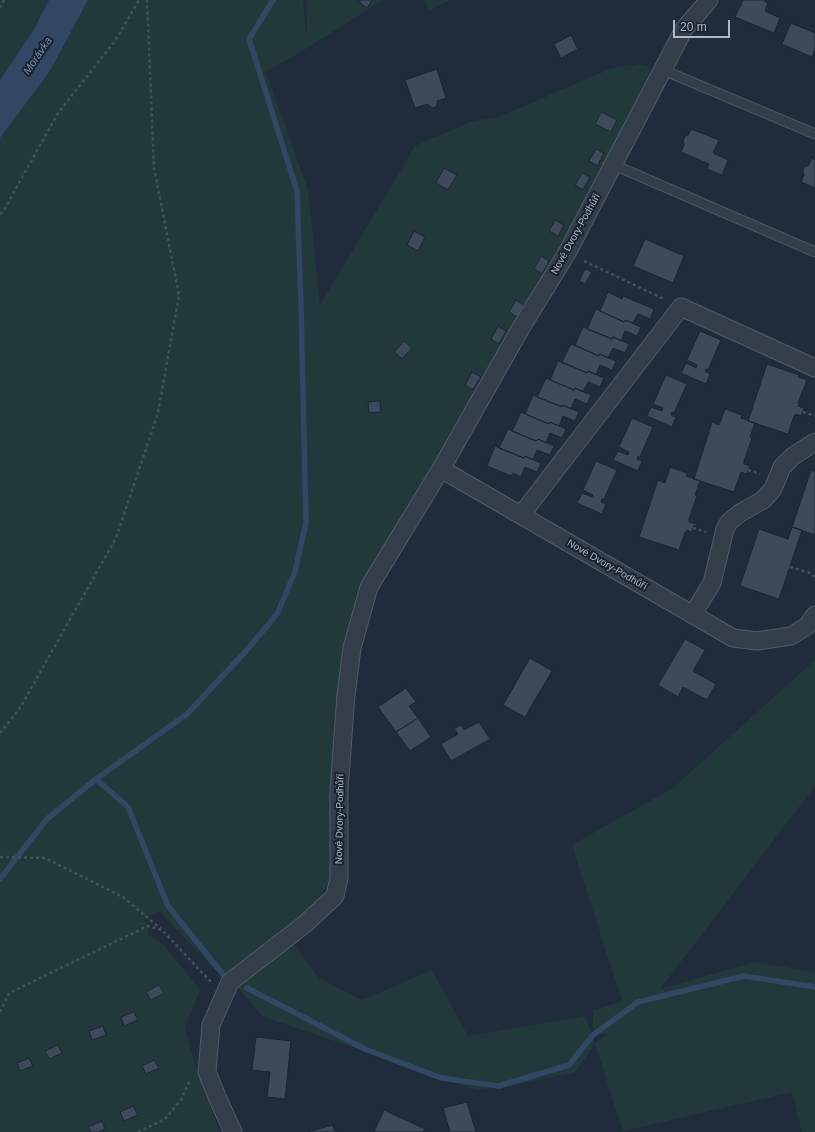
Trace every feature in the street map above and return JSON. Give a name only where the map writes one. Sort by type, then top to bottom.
[{"type":"street","name":"Nové Dvory-Podhůří","points":[[233,1132],[207,1072],[211,1025],[230,982],[305,924],[335,896],[339,878],[339,790],[346,695],[352,648],[369,587],[440,469],[522,326],[567,253],[684,29],[709,0]]},
{"type":"street","points":[[521,515],[681,307],[815,368]]},
{"type":"street","points":[[692,614],[712,582],[725,529],[729,522],[740,512],[763,500],[773,489],[782,467],[793,456],[815,442]]},
{"type":"street","name":"Nové Dvory-Podhůří","points":[[440,469],[733,638],[757,641],[791,636],[812,625]]},
{"type":"lane","points":[[663,70],[815,134]]},
{"type":"lane","points":[[614,165],[815,252]]},
{"type":"path","points":[[0,8],[4,0]]},
{"type":"path","points":[[0,214],[4,210],[58,113],[115,41],[139,0]]},
{"type":"path","points":[[0,733],[20,708],[116,538],[158,413],[179,295],[154,168],[147,0]]},
{"type":"path","points":[[567,253],[681,307]]},
{"type":"path","points":[[803,412],[815,416]]},
{"type":"path","points":[[790,567],[810,573],[815,577]]},
{"type":"path","points":[[0,857],[45,858],[123,897],[162,930],[224,996]]},
{"type":"path","points":[[0,1012],[9,993],[148,926],[162,930]]},
{"type":"path","points":[[138,1132],[164,1120],[181,1100],[190,1080]]},
{"type":"green space","points":[[0,0],[49,0],[34,29],[0,80]]},
{"type":"green space","points":[[88,0],[303,0],[307,41],[306,0],[383,0],[266,72],[308,190],[320,305],[415,146],[473,121],[499,117],[610,69],[639,64],[657,70],[564,246],[365,588],[332,869],[327,885],[305,915],[223,978],[159,911],[143,919],[148,926],[148,935],[162,943],[200,990],[185,1028],[194,1061],[220,1132],[0,1132],[0,138],[50,71]]},
{"type":"green space","points":[[424,0],[451,0],[429,10]]},
{"type":"green space","points":[[815,660],[815,786],[660,989],[755,962],[815,972],[815,1132],[802,1132],[792,1092],[623,1131],[595,1044],[575,1072],[524,1083],[477,1090],[262,1016],[235,984],[291,940],[319,978],[362,1000],[432,970],[468,1036],[585,1016],[595,1043],[609,1034],[602,1034],[593,1028],[593,1011],[622,1001],[572,845],[673,788]]},
{"type":"water","name":"Morávka","points":[[49,0],[88,0],[50,71],[0,138],[0,80],[34,29]]},
{"type":"building","points":[[357,0],[372,0],[367,8]]},
{"type":"building","points":[[743,0],[765,0],[765,2],[768,3],[765,11],[780,18],[774,33],[735,17]]},
{"type":"building","points":[[791,23],[815,33],[815,50],[812,57],[782,44]]},
{"type":"building","points":[[571,35],[578,49],[561,58],[554,44]]},
{"type":"building","points":[[437,69],[446,98],[437,101],[437,105],[434,108],[428,104],[415,108],[405,80]]},
{"type":"building","points":[[601,112],[617,120],[611,132],[595,124]]},
{"type":"building","points":[[691,129],[719,140],[713,153],[728,160],[722,175],[707,169],[709,164],[681,152],[684,145],[683,141],[685,136],[688,135]]},
{"type":"building","points":[[596,149],[604,153],[601,159],[602,161],[600,160],[598,166],[589,161]]},
{"type":"building","points":[[812,158],[815,160],[815,188],[801,182],[804,175],[804,167],[809,165]]},
{"type":"building","points":[[444,168],[457,175],[448,190],[436,183]]},
{"type":"building","points":[[582,173],[590,177],[583,190],[575,185]]},
{"type":"building","points":[[555,220],[564,225],[558,236],[549,231]]},
{"type":"building","points":[[414,231],[425,237],[418,251],[407,245]]},
{"type":"building","points":[[645,239],[684,256],[673,283],[633,266]]},
{"type":"building","points":[[541,256],[549,261],[542,274],[534,269]]},
{"type":"building","points":[[585,269],[592,272],[585,284],[579,281]]},
{"type":"building","points":[[608,292],[622,299],[623,296],[654,309],[650,319],[638,314],[633,323],[625,320],[624,322],[600,311]]},
{"type":"building","points":[[516,300],[524,305],[517,317],[509,312]]},
{"type":"building","points":[[596,309],[624,322],[625,320],[641,327],[637,336],[625,331],[621,341],[587,329]]},
{"type":"building","points":[[498,326],[506,331],[499,344],[491,339]]},
{"type":"building","points":[[583,327],[612,339],[613,337],[629,344],[625,353],[613,348],[608,358],[600,354],[599,356],[575,345]]},
{"type":"building","points":[[700,331],[721,340],[708,370],[706,369],[705,371],[710,374],[706,384],[681,373],[686,363],[696,368],[697,365],[687,360]]},
{"type":"building","points":[[404,341],[412,348],[402,359],[394,352]]},
{"type":"building","points":[[571,344],[599,356],[600,354],[616,361],[612,370],[600,365],[596,375],[588,371],[587,373],[562,362]]},
{"type":"building","points":[[558,361],[587,373],[588,371],[604,378],[600,387],[588,382],[583,392],[550,380]]},
{"type":"building","points":[[767,364],[799,375],[798,377],[807,380],[798,403],[800,404],[798,406],[806,409],[806,410],[804,409],[801,416],[796,414],[794,416],[788,434],[748,421]]},
{"type":"building","points":[[472,372],[481,377],[473,390],[465,385]]},
{"type":"building","points":[[666,375],[687,384],[674,413],[672,412],[671,415],[676,417],[672,427],[647,416],[651,407],[662,411],[663,408],[653,404]]},
{"type":"building","points":[[546,378],[574,390],[575,388],[591,395],[587,404],[575,399],[571,409],[537,397]]},
{"type":"building","points":[[533,395],[562,407],[563,405],[579,412],[575,421],[563,416],[559,426],[550,422],[549,424],[525,414]]},
{"type":"building","points":[[380,401],[381,412],[369,413],[368,402]]},
{"type":"building","points":[[725,409],[742,415],[741,418],[755,423],[750,437],[752,438],[744,461],[744,464],[751,466],[751,468],[749,467],[747,474],[741,472],[734,492],[694,479],[712,422],[719,425]]},
{"type":"building","points":[[521,412],[549,424],[550,422],[566,429],[562,438],[550,433],[546,443],[538,439],[536,441],[512,431]]},
{"type":"building","points":[[632,418],[653,427],[640,457],[638,456],[637,459],[642,461],[638,471],[613,460],[618,451],[628,455],[629,452],[619,447]]},
{"type":"building","points":[[508,429],[536,441],[538,439],[554,446],[550,455],[537,450],[533,460],[499,448]]},
{"type":"building","points":[[495,446],[524,458],[525,456],[541,463],[537,472],[525,467],[521,477],[513,473],[511,476],[487,466]]},
{"type":"building","points":[[596,461],[617,470],[604,499],[602,499],[601,502],[606,504],[602,514],[577,503],[582,493],[592,497],[593,495],[583,490]]},
{"type":"building","points":[[670,467],[687,473],[686,476],[700,481],[695,495],[697,496],[689,519],[689,522],[697,524],[696,526],[694,525],[692,532],[687,530],[686,533],[685,532],[679,550],[639,537],[658,480],[665,483]]},
{"type":"building","points":[[811,470],[815,472],[815,535],[792,527]]},
{"type":"building","points":[[792,527],[802,530],[779,599],[740,586],[759,529],[788,539]]},
{"type":"building","points":[[685,639],[705,650],[693,671],[716,684],[707,700],[683,687],[678,697],[658,685]]},
{"type":"building","points":[[530,658],[552,671],[525,717],[503,705]]},
{"type":"building","points":[[406,688],[416,702],[409,706],[418,718],[396,732],[378,707]]},
{"type":"building","points":[[418,718],[431,737],[410,751],[396,732]]},
{"type":"building","points":[[479,722],[490,739],[451,761],[441,744],[458,734],[454,729],[461,725],[464,730]]},
{"type":"building","points":[[159,985],[164,993],[151,1000],[146,992]]},
{"type":"building","points":[[134,1012],[138,1020],[124,1026],[121,1017]]},
{"type":"building","points":[[103,1026],[106,1035],[92,1040],[89,1031]]},
{"type":"building","points":[[256,1037],[291,1041],[285,1099],[267,1097],[270,1072],[252,1070]]},
{"type":"building","points":[[58,1045],[62,1053],[49,1059],[45,1051]]},
{"type":"building","points":[[29,1058],[33,1066],[20,1071],[17,1063]]},
{"type":"building","points":[[154,1060],[159,1068],[146,1074],[142,1066]]},
{"type":"building","points":[[467,1102],[476,1132],[450,1132],[443,1108]]},
{"type":"building","points":[[133,1106],[138,1115],[124,1121],[120,1112]]},
{"type":"building","points":[[384,1110],[425,1129],[423,1132],[374,1132]]},
{"type":"building","points":[[102,1121],[105,1129],[99,1132],[91,1132],[88,1127]]},
{"type":"building","points":[[333,1125],[334,1130],[337,1130],[337,1132],[307,1132]]},
{"type":"waterway","points":[[0,879],[47,819],[96,779],[187,714],[246,651],[277,614],[295,572],[306,522],[297,191],[249,39],[273,0]]},
{"type":"waterway","points":[[96,779],[128,807],[168,906],[225,977]]},
{"type":"waterway","points":[[247,988],[365,1049],[441,1078],[499,1086],[569,1065],[593,1035],[638,1002],[744,976],[815,987]]}]
